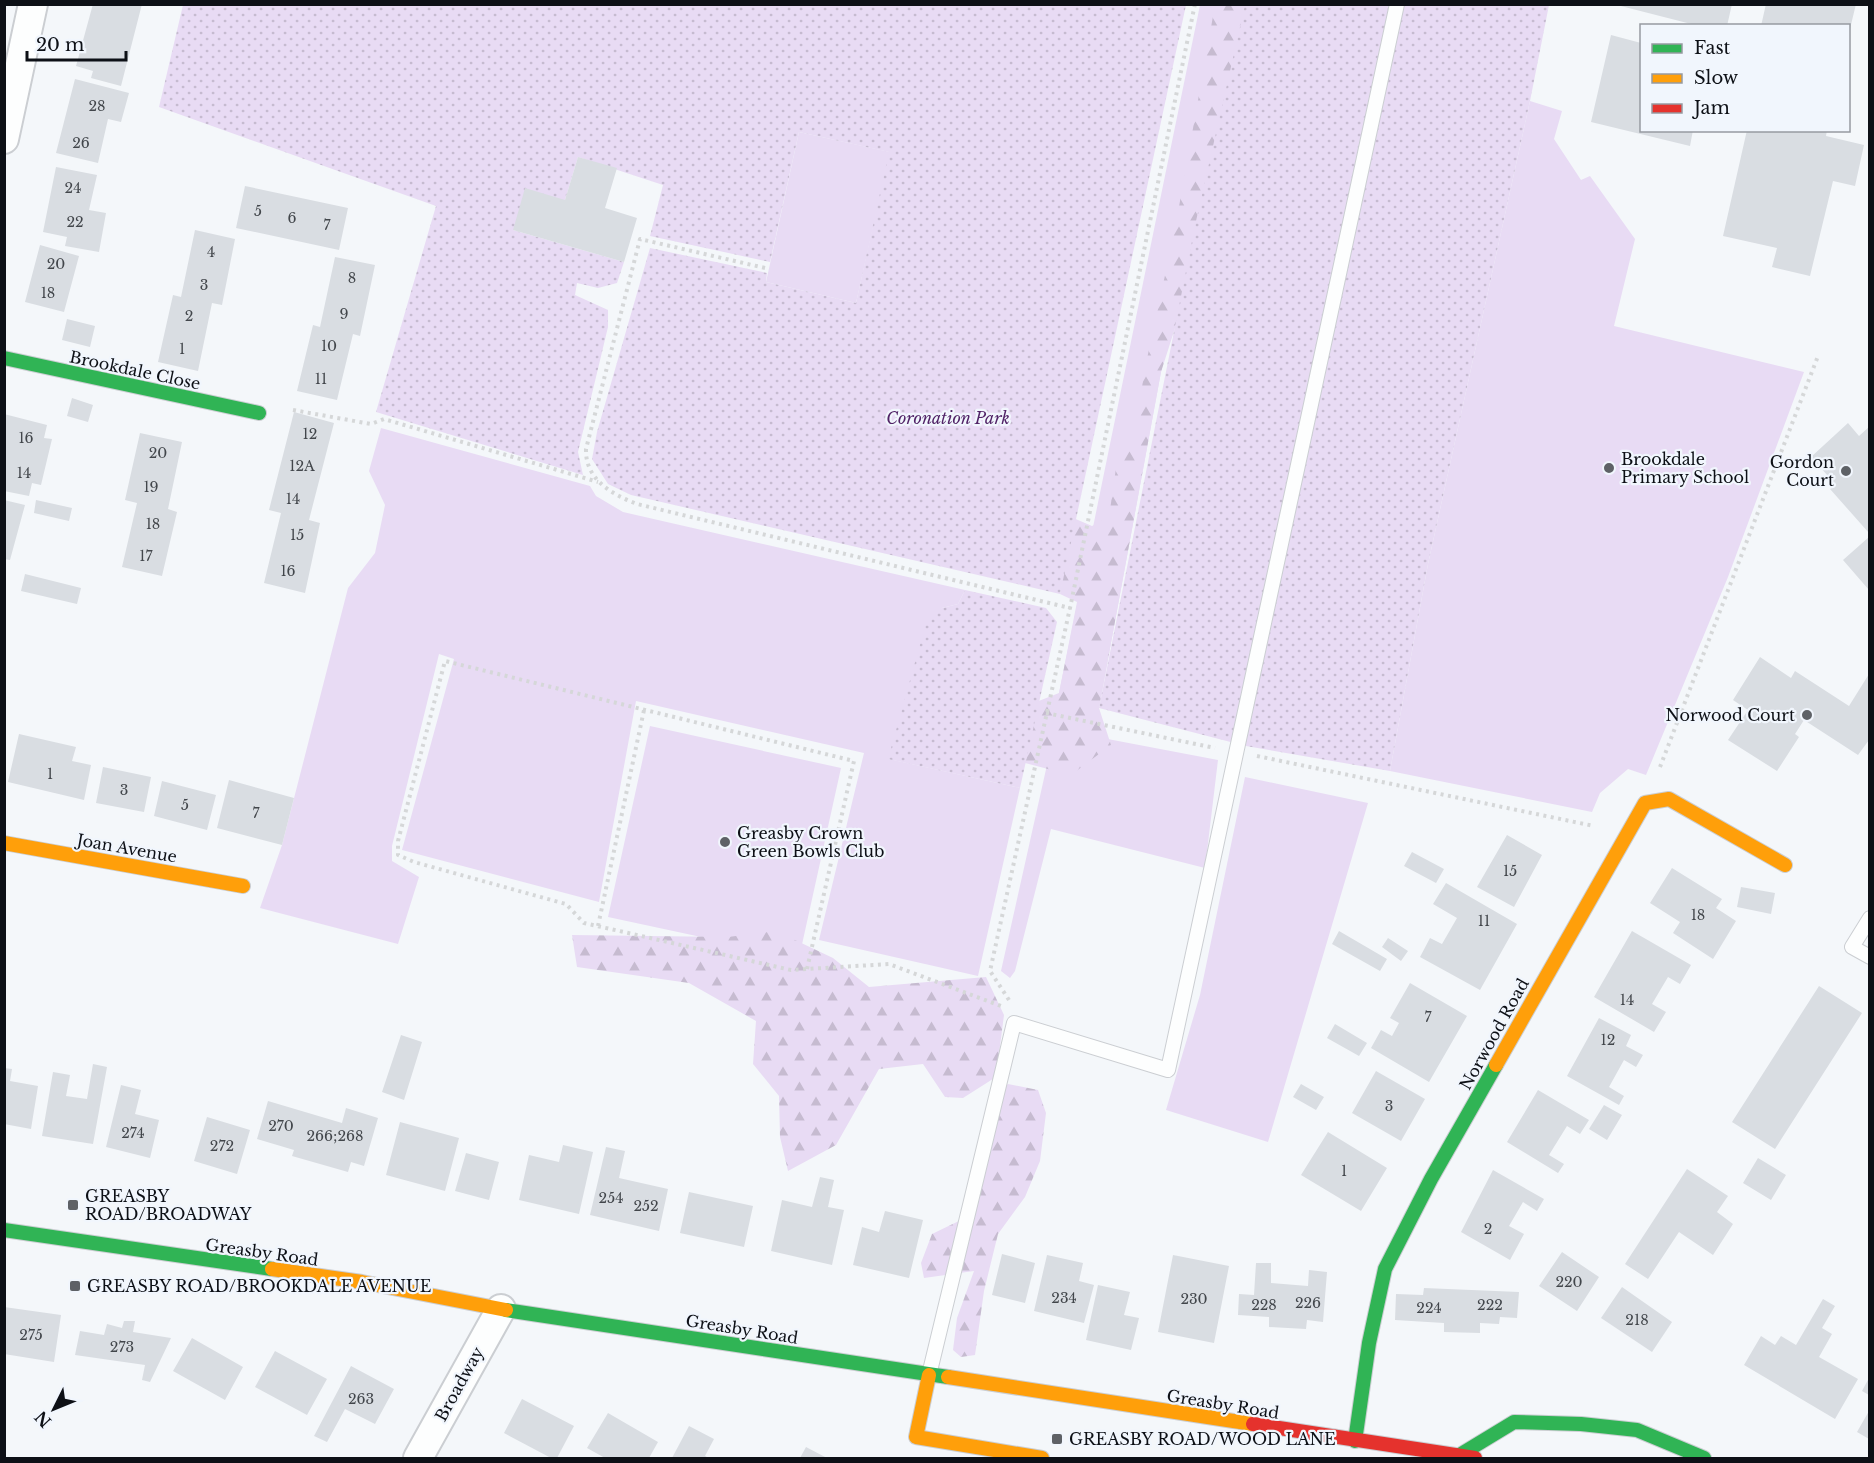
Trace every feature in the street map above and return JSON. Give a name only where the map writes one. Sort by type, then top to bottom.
[{"type":"street","points":[[4,139],[33,4]]},
{"type":"street","name":"Brookdale Close","points":[[4,358],[259,413]]},
{"type":"street","points":[[1651,802],[1669,799],[1785,865]]},
{"type":"street","name":"Norwood Road","points":[[1355,1441],[1369,1343],[1385,1269],[1431,1179],[1627,832],[1645,803],[1651,802]]},
{"type":"street","name":"Joan Avenue","points":[[4,843],[243,886]]},
{"type":"street","name":"Greasby Road","points":[[4,1230],[362,1282],[501,1309],[1476,1458]]},
{"type":"street","name":"Broadway","points":[[418,1458],[501,1309]]},
{"type":"street","points":[[929,1375],[916,1437],[1042,1458]]},
{"type":"street","points":[[1458,1456],[1514,1422],[1581,1424],[1637,1430],[1704,1458]]},
{"type":"lane","points":[[929,1375],[1014,1023],[1168,1070],[1238,753],[1397,4]]},
{"type":"lane","points":[[1869,918],[1852,947],[1869,957]]},
{"type":"path","points":[[1014,1023],[1013,1005],[990,971],[1070,608],[1195,4]]},
{"type":"path","points":[[598,483],[585,460],[586,448],[640,239],[765,268]]},
{"type":"path","points":[[1651,802],[1653,782],[1818,356]]},
{"type":"path","points":[[259,413],[271,406],[371,424],[384,419],[598,483],[614,495],[637,504],[1070,608]]},
{"type":"path","points":[[807,969],[854,761],[445,661],[398,842],[398,855],[414,862],[566,904],[584,923],[791,970],[889,964],[1001,1006],[1014,1023]]},
{"type":"path","points":[[598,926],[644,710]]},
{"type":"path","points":[[1046,713],[1627,832]]},
{"type":"green space","name":"Coronation Park","points":[[183,5],[1186,5],[1060,594],[631,495],[608,484],[592,459],[597,432],[650,248],[767,273],[766,282],[856,303],[889,152],[799,132],[770,262],[650,236],[663,185],[578,157],[565,200],[513,230],[624,262],[617,283],[598,288],[577,283],[575,295],[608,310],[608,327],[578,452],[583,475],[376,412],[436,206],[159,107]]},
{"type":"green space","points":[[1200,5],[1246,5],[1161,372],[1099,708],[1059,693]]},
{"type":"green space","points":[[1215,5],[1278,5],[1161,372],[1099,708],[1111,745],[1071,775],[1025,763],[1018,734],[1026,706],[1059,693],[1077,602],[1060,594],[1071,517],[1092,526],[1109,517],[1116,468],[1135,432],[1145,368],[1175,229]]},
{"type":"green space","points":[[1245,5],[1549,5],[1428,564],[1390,771],[1246,746],[1099,708],[1196,221]]},
{"type":"green space","name":"Brookdale Primary School","points":[[1530,101],[1562,111],[1554,139],[1581,180],[1590,176],[1635,239],[1614,326],[1804,372],[1728,577],[1646,775],[1628,769],[1600,793],[1592,812],[1390,771],[1428,564]]},
{"type":"green space","points":[[799,132],[890,152],[856,303],[766,282]]},
{"type":"green space","points":[[381,428],[590,486],[596,496],[623,512],[965,590],[958,604],[942,608],[889,759],[1020,788],[978,976],[819,940],[864,753],[636,701],[599,902],[402,850],[454,659],[439,654],[392,846],[392,861],[419,877],[398,944],[260,908],[282,845],[348,588],[375,553],[385,505],[369,471]]},
{"type":"green space","points":[[965,590],[1046,608],[1057,622],[1020,788],[888,759],[926,623],[942,608],[958,604]]},
{"type":"green space","name":"Greasby Crown Green Bowls Club","points":[[650,726],[841,768],[799,958],[608,917]]},
{"type":"green space","points":[[1055,729],[1218,760],[1205,868],[1051,829],[1015,971],[1010,978],[1001,971]]},
{"type":"green space","points":[[1245,777],[1368,803],[1268,1142],[1166,1110],[1200,995]]},
{"type":"green space","points":[[776,931],[833,958],[869,987],[986,977],[1004,1015],[996,1077],[963,1098],[945,1097],[923,1064],[879,1069],[836,1145],[788,1171],[780,1137],[779,1096],[753,1064],[756,1021],[689,983],[577,967],[572,935],[728,937]]},
{"type":"green space","points":[[1008,1084],[1038,1090],[1046,1113],[1040,1161],[1025,1197],[998,1234],[984,1291],[975,1355],[961,1357],[953,1350],[957,1318],[974,1271],[924,1278],[921,1263],[932,1234],[963,1219],[989,1102]]},
{"type":"building","points":[[93,4],[142,4],[121,86],[91,78],[93,71],[76,66]]},
{"type":"building","points":[[1613,4],[1732,4],[1727,24],[1691,24]]},
{"type":"building","points":[[1766,4],[1856,4],[1850,29],[1850,24],[1761,24]]},
{"type":"building","points":[[1611,35],[1640,43],[1640,132],[1693,132],[1690,146],[1591,122]]},
{"type":"building","points":[[75,79],[129,93],[121,122],[108,119],[98,163],[56,153]]},
{"type":"building","points":[[1747,132],[1827,132],[1826,136],[1864,145],[1855,186],[1833,181],[1810,276],[1772,267],[1777,248],[1723,236]]},
{"type":"building","points":[[578,157],[617,168],[605,208],[637,218],[624,262],[513,230],[525,188],[565,200]]},
{"type":"building","points":[[56,167],[97,175],[89,210],[106,213],[99,252],[65,246],[67,237],[43,232]]},
{"type":"building","points":[[245,186],[348,208],[339,250],[236,228]]},
{"type":"building","points":[[195,230],[235,239],[222,305],[212,303],[198,371],[158,362],[173,295],[181,297]]},
{"type":"building","points":[[40,245],[79,256],[64,312],[25,302]]},
{"type":"building","points":[[335,257],[375,265],[360,336],[353,334],[337,400],[297,391],[313,325],[320,327]]},
{"type":"building","points":[[67,319],[95,326],[90,347],[62,340]]},
{"type":"building","points":[[72,398],[93,405],[88,422],[67,416]]},
{"type":"building","points":[[294,412],[334,423],[309,520],[320,523],[305,593],[264,583],[281,513],[269,510]]},
{"type":"building","points":[[4,414],[47,425],[44,438],[52,439],[41,485],[32,483],[29,496],[4,491]]},
{"type":"building","name":"Gordon Court","points":[[1848,423],[1859,436],[1869,427],[1869,533],[1830,489],[1836,485],[1811,457]]},
{"type":"building","points":[[140,433],[182,442],[168,509],[177,512],[162,576],[122,567],[137,503],[125,500]]},
{"type":"building","points":[[4,500],[25,505],[10,560],[4,559]]},
{"type":"building","points":[[36,500],[72,508],[69,521],[34,513]]},
{"type":"building","points":[[1869,537],[1869,590],[1843,560]]},
{"type":"building","points":[[25,574],[81,588],[77,604],[21,591]]},
{"type":"building","name":"Norwood Court","points":[[1760,657],[1791,678],[1795,671],[1849,706],[1869,674],[1869,740],[1858,755],[1804,720],[1795,734],[1799,737],[1777,771],[1728,740],[1748,710],[1733,700]]},
{"type":"building","points":[[19,734],[76,747],[72,761],[91,765],[84,800],[8,782]]},
{"type":"building","points":[[103,767],[151,777],[144,812],[96,803]]},
{"type":"building","points":[[229,780],[294,798],[282,845],[217,828]]},
{"type":"building","points":[[162,781],[216,795],[207,830],[154,816]]},
{"type":"building","points":[[1507,835],[1542,855],[1514,907],[1477,887]]},
{"type":"building","points":[[1412,852],[1444,869],[1436,883],[1404,866]]},
{"type":"building","points":[[1672,868],[1722,899],[1716,908],[1736,921],[1713,959],[1673,933],[1680,922],[1650,903]]},
{"type":"building","points":[[1446,883],[1517,924],[1480,990],[1420,957],[1430,938],[1442,944],[1457,918],[1433,904]]},
{"type":"building","points":[[1741,887],[1775,893],[1771,914],[1737,907]]},
{"type":"building","points":[[1339,931],[1387,959],[1380,971],[1332,944]]},
{"type":"building","points":[[1632,931],[1691,965],[1680,984],[1668,977],[1652,1004],[1666,1012],[1654,1032],[1594,997]]},
{"type":"building","points":[[1388,938],[1408,951],[1401,961],[1382,947]]},
{"type":"building","points":[[1410,983],[1467,1016],[1429,1082],[1371,1048],[1381,1030],[1392,1036],[1399,1023],[1390,1018]]},
{"type":"building","points":[[1819,986],[1862,1013],[1775,1149],[1732,1122]]},
{"type":"building","points":[[1599,1018],[1631,1035],[1626,1046],[1643,1055],[1636,1067],[1624,1060],[1609,1087],[1624,1096],[1619,1105],[1567,1076]]},
{"type":"building","points":[[1335,1024],[1367,1043],[1359,1056],[1327,1038]]},
{"type":"building","points":[[401,1035],[422,1042],[404,1100],[382,1092]]},
{"type":"building","points":[[93,1064],[107,1067],[93,1144],[42,1136],[53,1072],[70,1075],[66,1096],[87,1099]]},
{"type":"building","points":[[4,1068],[12,1069],[10,1081],[38,1086],[31,1129],[4,1124]]},
{"type":"building","points":[[1376,1071],[1425,1099],[1401,1141],[1352,1113]]},
{"type":"building","points":[[1301,1084],[1324,1097],[1316,1110],[1293,1097]]},
{"type":"building","points":[[121,1085],[141,1090],[135,1114],[159,1120],[150,1158],[106,1147]]},
{"type":"building","points":[[1538,1090],[1589,1120],[1580,1134],[1567,1126],[1549,1155],[1564,1164],[1558,1173],[1507,1142]]},
{"type":"building","points":[[268,1101],[342,1123],[346,1108],[378,1118],[364,1166],[351,1162],[348,1172],[292,1156],[294,1150],[257,1139]]},
{"type":"building","points":[[1604,1105],[1622,1115],[1607,1140],[1589,1129]]},
{"type":"building","points":[[207,1117],[250,1130],[237,1174],[194,1161]]},
{"type":"building","points":[[400,1122],[459,1138],[445,1191],[386,1175]]},
{"type":"building","points":[[1328,1132],[1387,1168],[1361,1211],[1301,1175]]},
{"type":"building","points":[[563,1145],[593,1152],[579,1214],[519,1200],[529,1155],[559,1162]]},
{"type":"building","points":[[606,1147],[625,1151],[619,1178],[668,1189],[659,1231],[590,1215]]},
{"type":"building","points":[[466,1153],[499,1162],[489,1200],[455,1191]]},
{"type":"building","points":[[1758,1158],[1786,1175],[1771,1200],[1743,1183]]},
{"type":"building","points":[[1687,1169],[1728,1196],[1717,1212],[1733,1224],[1713,1255],[1679,1232],[1648,1279],[1625,1264]]},
{"type":"building","points":[[1493,1170],[1544,1199],[1537,1211],[1523,1202],[1509,1226],[1524,1234],[1510,1260],[1461,1232]]},
{"type":"building","points":[[820,1177],[834,1180],[828,1207],[844,1210],[832,1265],[771,1251],[782,1200],[812,1207]]},
{"type":"building","points":[[689,1192],[753,1206],[744,1247],[680,1233]]},
{"type":"building","points":[[885,1211],[923,1220],[909,1278],[853,1265],[862,1227],[879,1232]]},
{"type":"building","points":[[1562,1252],[1599,1277],[1577,1311],[1539,1286]]},
{"type":"building","points":[[1002,1254],[1035,1263],[1025,1303],[992,1295]]},
{"type":"building","points":[[1047,1255],[1083,1263],[1079,1281],[1094,1285],[1084,1323],[1034,1311]]},
{"type":"building","points":[[1173,1255],[1229,1266],[1214,1343],[1158,1332]]},
{"type":"building","points":[[1256,1263],[1271,1263],[1271,1283],[1308,1286],[1309,1270],[1327,1272],[1323,1322],[1307,1320],[1306,1329],[1269,1327],[1269,1317],[1238,1315],[1239,1294],[1254,1295]]},
{"type":"building","points":[[1098,1285],[1130,1292],[1124,1315],[1139,1318],[1131,1350],[1086,1340]]},
{"type":"building","points":[[1622,1287],[1672,1322],[1652,1352],[1601,1318]]},
{"type":"building","points":[[1424,1288],[1519,1292],[1517,1318],[1500,1317],[1499,1324],[1480,1323],[1480,1333],[1444,1332],[1444,1323],[1395,1320],[1396,1294],[1423,1295]]},
{"type":"building","points":[[1823,1299],[1835,1306],[1822,1328],[1832,1334],[1819,1357],[1858,1379],[1835,1419],[1744,1365],[1761,1336],[1775,1345],[1781,1336],[1796,1345]]},
{"type":"building","points":[[4,1307],[61,1315],[54,1362],[4,1354]]},
{"type":"building","points":[[124,1321],[135,1321],[133,1332],[171,1338],[150,1382],[142,1380],[145,1365],[75,1355],[80,1331],[104,1335],[107,1324],[122,1328]]},
{"type":"building","points":[[192,1338],[243,1367],[225,1400],[173,1371]]},
{"type":"building","points":[[275,1351],[327,1379],[307,1415],[255,1387]]},
{"type":"building","points":[[351,1366],[394,1389],[375,1424],[345,1409],[327,1442],[314,1436]]},
{"type":"building","points":[[1869,1378],[1869,1395],[1862,1391]]},
{"type":"building","points":[[522,1399],[574,1426],[557,1458],[551,1458],[504,1433]]},
{"type":"building","points":[[1869,1411],[1869,1439],[1857,1432]]},
{"type":"building","points":[[608,1413],[658,1442],[649,1458],[605,1458],[587,1448]]},
{"type":"building","points":[[689,1426],[714,1439],[705,1456],[709,1458],[672,1458]]},
{"type":"building","points":[[806,1447],[827,1458],[800,1458]]},
{"type":"traffic: fast","points":[[4,358],[259,413]]},
{"type":"traffic: fast","points":[[1355,1441],[1369,1343],[1385,1269],[1431,1179],[1496,1065]]},
{"type":"traffic: fast","points":[[4,1230],[272,1269]]},
{"type":"traffic: fast","points":[[506,1310],[948,1377]]},
{"type":"traffic: fast","points":[[1458,1456],[1514,1422],[1581,1424],[1637,1430],[1704,1458]]},
{"type":"traffic: slow","points":[[1496,1065],[1645,803],[1669,799],[1785,865]]},
{"type":"traffic: slow","points":[[4,843],[243,886]]},
{"type":"traffic: slow","points":[[272,1269],[362,1282],[506,1310]]},
{"type":"traffic: slow","points":[[929,1375],[916,1437],[1042,1458]]},
{"type":"traffic: slow","points":[[948,1377],[1253,1424]]},
{"type":"traffic: jam","points":[[1253,1424],[1475,1458]]},
{"type":"place","name":"Brookdale Primary School","points":[[1609,468]]},
{"type":"place","name":"Gordon Court","points":[[1846,471]]},
{"type":"place","name":"Norwood Court","points":[[1807,715]]},
{"type":"place","name":"Greasby Crown Green Bowls Club","points":[[725,842]]},
{"type":"place","name":"GREASBY ROAD/BROADWAY","points":[[73,1205]]},
{"type":"place","name":"GREASBY ROAD/BROOKDALE AVENUE","points":[[75,1286]]},
{"type":"place","name":"GREASBY ROAD/WOOD LANE","points":[[1057,1439]]}]
